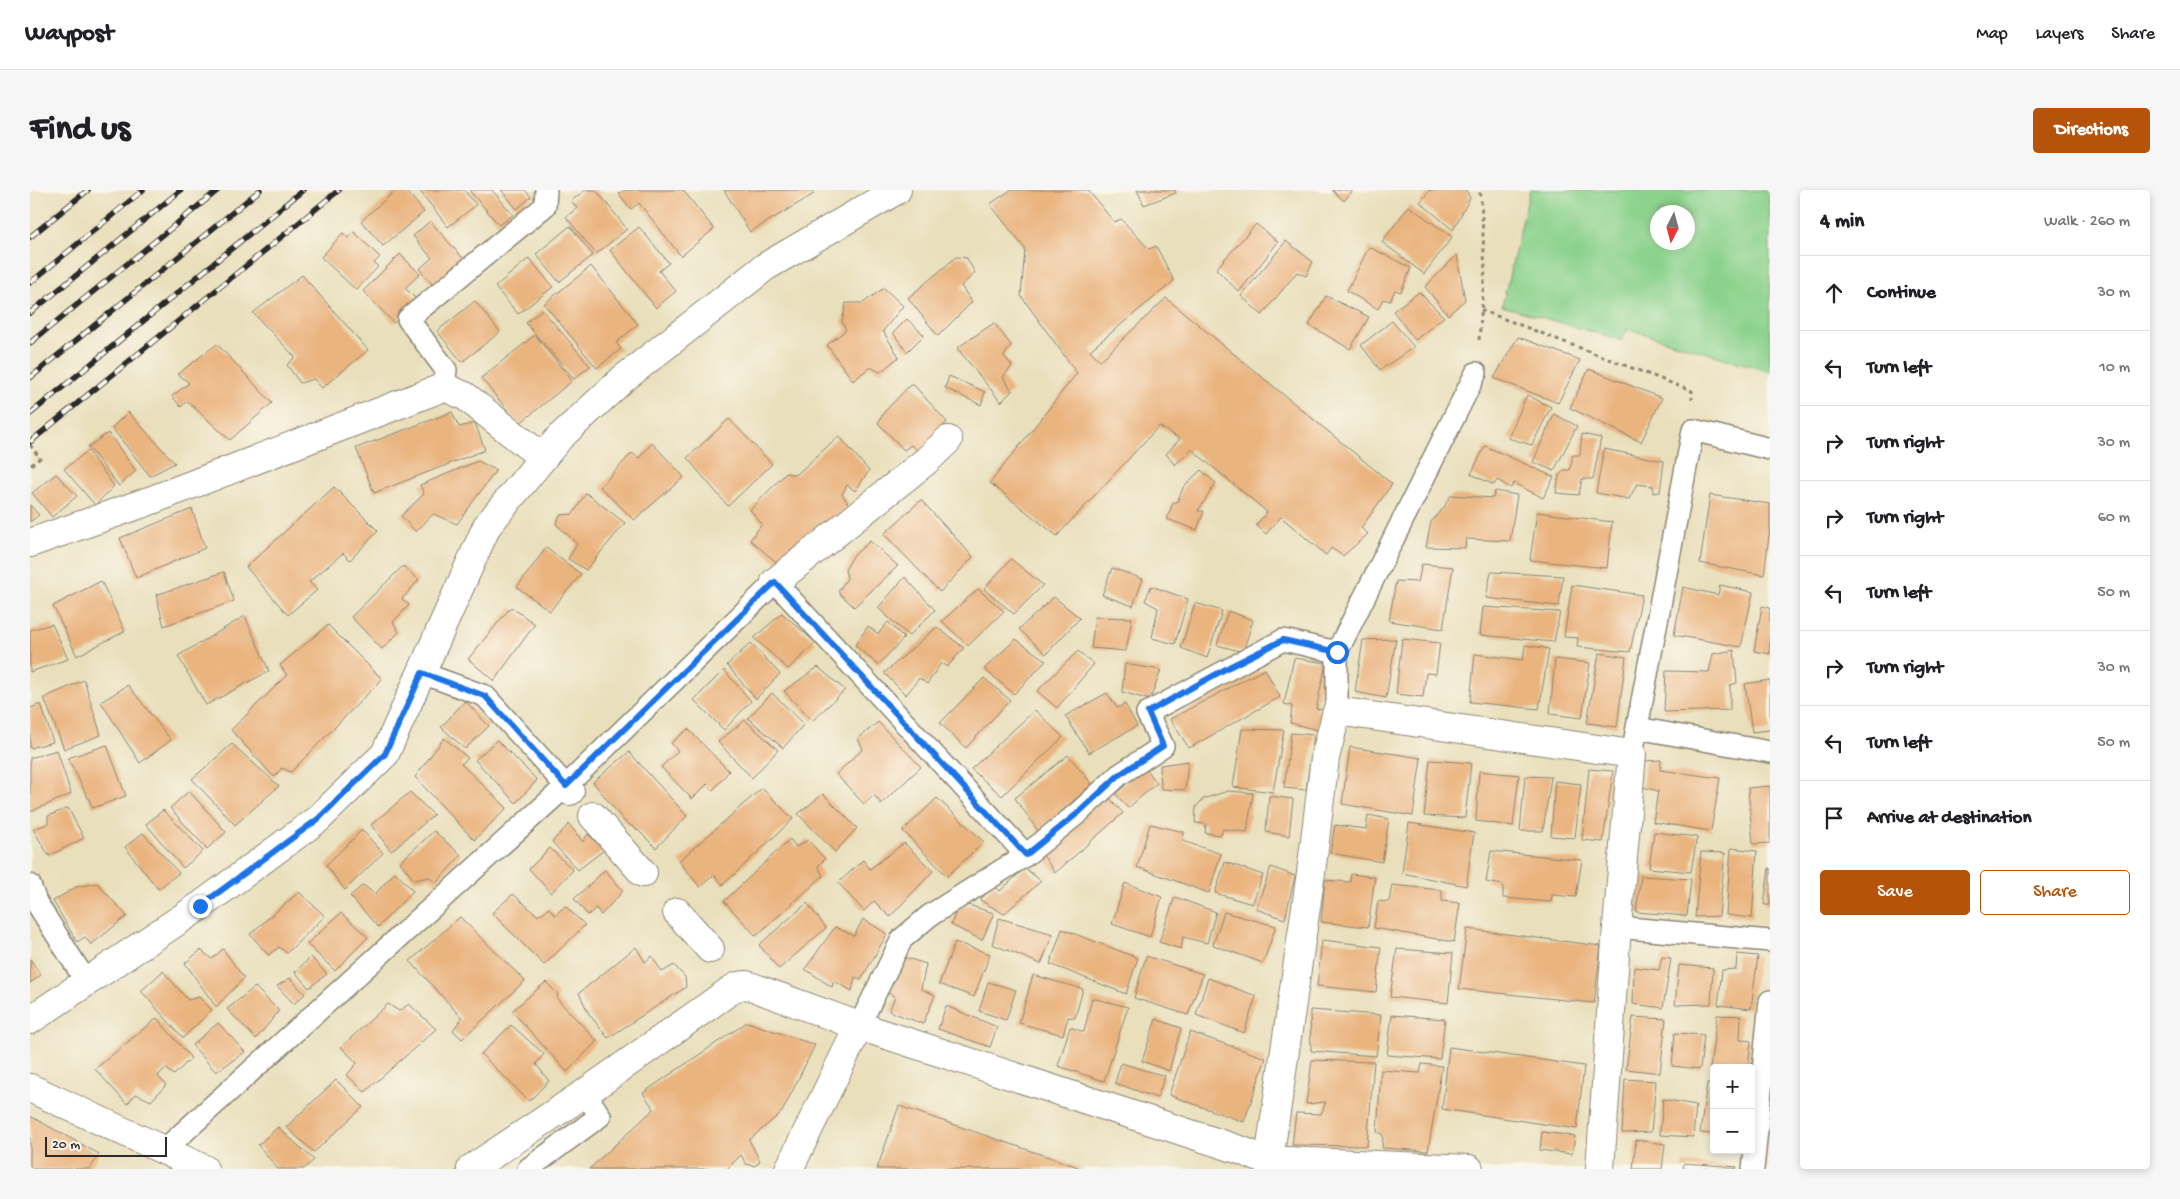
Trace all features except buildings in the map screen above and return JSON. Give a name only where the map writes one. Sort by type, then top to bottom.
[{"type":"street","points":[[30,1020],[200,906],[318,819],[385,754],[486,526],[560,437],[623,379],[765,266],[897,190]]},
{"type":"street","points":[[30,543],[152,500],[444,387],[465,396],[543,458]]},
{"type":"street","points":[[775,582],[926,461],[948,440]]},
{"type":"street","points":[[1268,1165],[1311,873],[1325,758],[1337,710],[1635,741],[1617,928],[1600,1169]]},
{"type":"street","points":[[593,816],[643,873]]},
{"type":"street","points":[[677,912],[710,948]]},
{"type":"street","points":[[471,1169],[585,1093],[735,980],[859,1026],[1240,1150],[1268,1165],[1469,1169]]},
{"type":"street","points":[[790,1169],[859,1026]]},
{"type":"street","points":[[30,1088],[204,1169]]},
{"type":"lane","points":[[444,387],[446,370],[408,319],[545,206],[546,190]]},
{"type":"lane","points":[[1337,710],[1337,652],[1476,373]]},
{"type":"lane","points":[[1770,448],[1693,430],[1635,741],[1770,752]]},
{"type":"lane","points":[[164,1150],[568,788],[775,582],[1026,855]]},
{"type":"lane","points":[[859,1026],[902,938],[928,916],[1026,855],[1078,813],[1119,775],[1163,746],[1148,712],[1229,667],[1283,640],[1337,652]]},
{"type":"lane","points":[[422,673],[485,696],[568,788]]},
{"type":"lane","points":[[30,885],[36,902],[86,983]]},
{"type":"lane","points":[[1617,928],[1770,941]]},
{"type":"lane","points":[[1753,1169],[1770,1001]]},
{"type":"lane","points":[[528,1169],[600,1116],[585,1093]]},
{"type":"path","points":[[1476,373],[1485,270],[1479,190]]},
{"type":"path","points":[[1481,310],[1692,391],[1693,430]]},
{"type":"path","points":[[30,445],[40,458],[30,466]]},
{"type":"green space","points":[[1530,190],[1770,190],[1770,372],[1628,329],[1621,340],[1502,306]]},
{"type":"railway","points":[[30,237],[88,190]]},
{"type":"railway","points":[[30,283],[143,190]]},
{"type":"railway","points":[[30,313],[181,190]]},
{"type":"railway","points":[[30,343],[218,190]]},
{"type":"railway","points":[[30,378],[260,190]]},
{"type":"railway","points":[[30,414],[303,190]]},
{"type":"railway","points":[[30,442],[339,190]]},
{"type":"route","points":[[200,906],[318,819],[385,754],[422,673],[485,696],[566,786],[775,582],[1026,855],[1078,813],[1119,775],[1163,746],[1148,712],[1229,667],[1283,640],[1337,652]]}]
